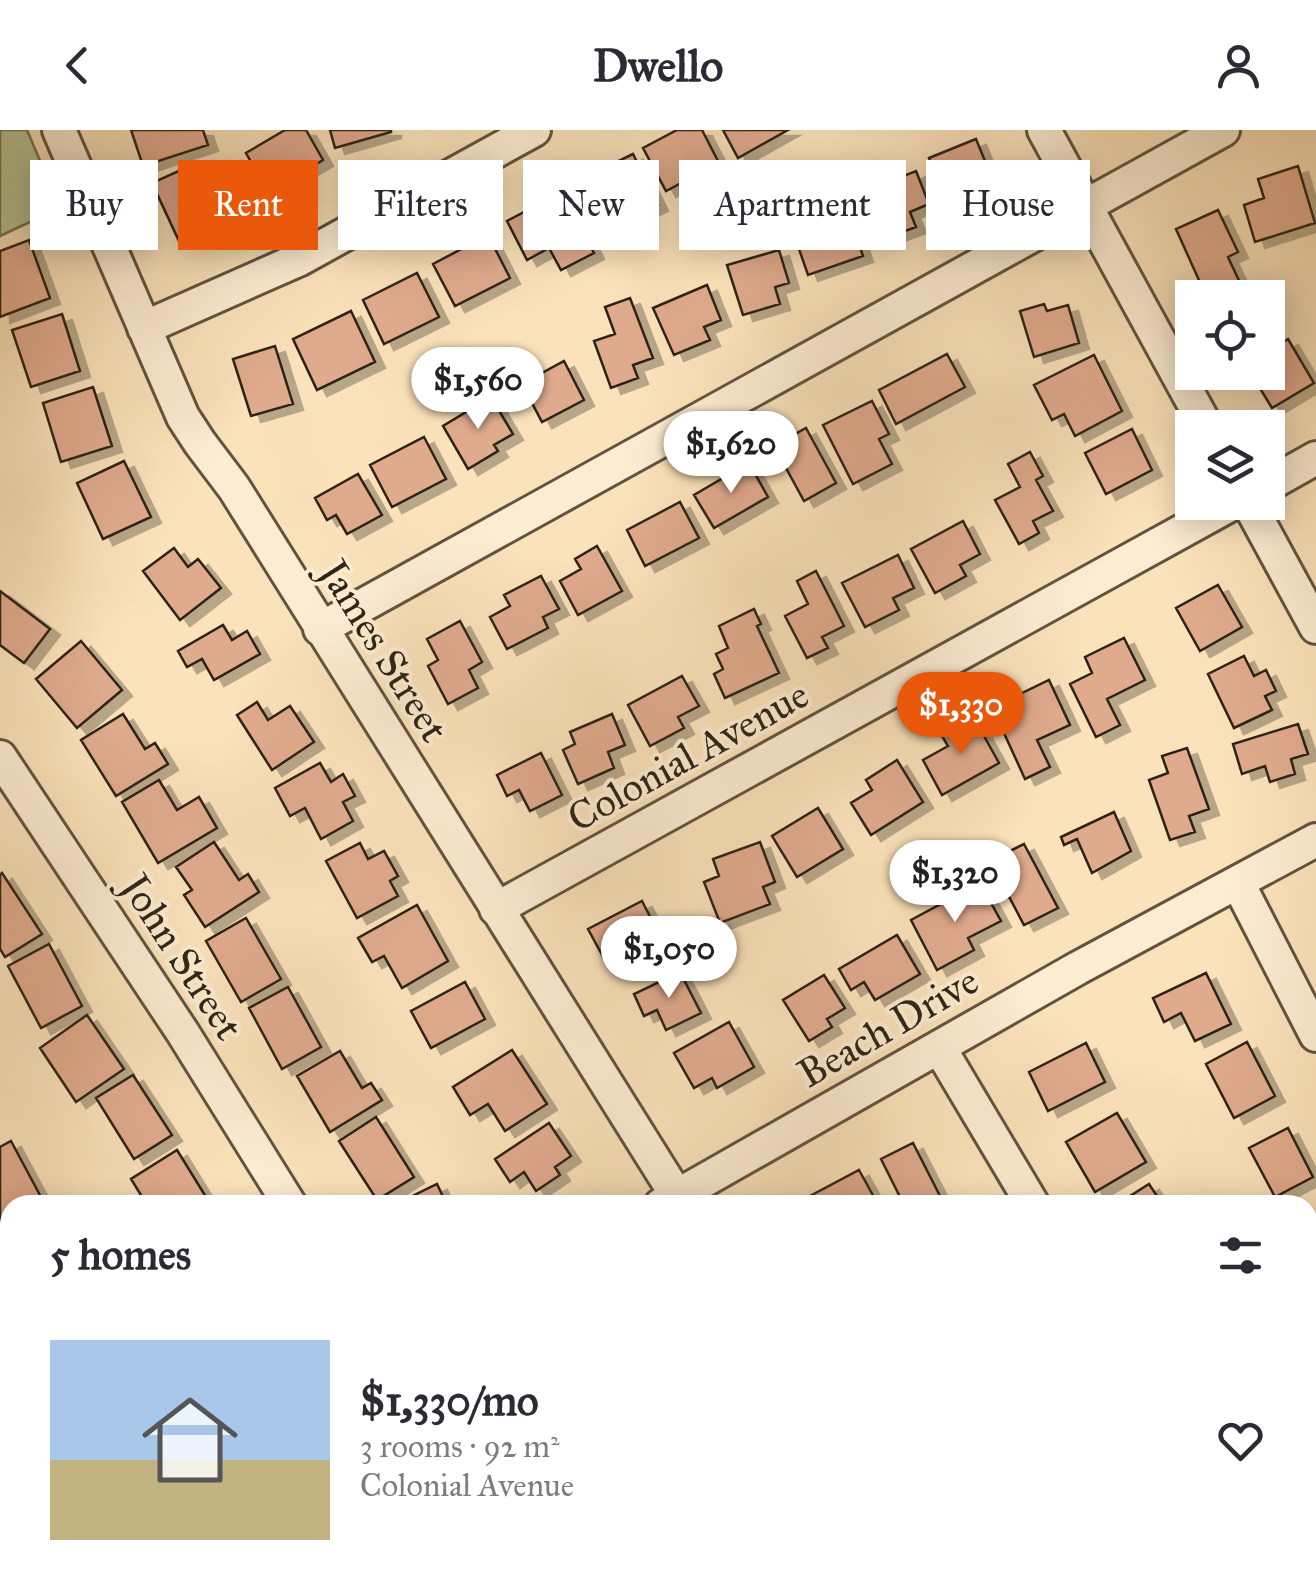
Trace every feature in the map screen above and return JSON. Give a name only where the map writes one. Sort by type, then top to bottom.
[{"type":"street","name":"James Street","points":[[60,130],[190,430],[234,488],[496,910],[666,1195]]},
{"type":"street","points":[[144,328],[300,259],[534,130]]},
{"type":"street","points":[[1044,130],[1060,160]]},
{"type":"street","points":[[1090,203],[1222,130]]},
{"type":"street","points":[[1090,215],[1196,410]]},
{"type":"street","points":[[320,629],[1005,250]]},
{"type":"street","points":[[1285,475],[1316,458]]},
{"type":"street","name":"Colonial Avenue","points":[[496,910],[1202,520]]},
{"type":"street","points":[[1258,520],[1316,627]]},
{"type":"street","name":"John Street","points":[[0,757],[183,1033],[284,1195]]},
{"type":"street","name":"Beach Drive","points":[[678,1195],[1078,968],[1316,840]]},
{"type":"street","points":[[1238,884],[1316,1034]]},
{"type":"street","points":[[940,1047],[1026,1195]]},
{"type":"green space","points":[[0,130],[27,130],[40,160],[30,160],[30,222],[0,236]]},
{"type":"building","points":[[131,130],[203,130],[208,145],[158,161],[141,160]]},
{"type":"building","points":[[285,130],[306,130],[323,160],[250,160],[246,153]]},
{"type":"building","points":[[330,130],[391,130],[391,132],[335,148]]},
{"type":"building","points":[[677,130],[702,130],[717,160],[679,160],[679,184],[666,191],[659,178],[659,160],[649,160],[643,148]]},
{"type":"building","points":[[723,130],[788,130],[738,158]]},
{"type":"building","points":[[976,139],[985,160],[930,160]]},
{"type":"building","points":[[1298,166],[1315,223],[1255,242],[1244,205],[1264,198],[1258,179]]},
{"type":"building","points":[[178,171],[178,239],[158,196],[158,180]]},
{"type":"building","points":[[916,171],[926,205],[910,212],[916,227],[906,231],[906,175]]},
{"type":"building","points":[[1218,210],[1238,252],[1228,257],[1239,280],[1199,280],[1176,229]]},
{"type":"building","points":[[523,213],[523,250],[545,250],[527,260],[507,221]]},
{"type":"building","points":[[29,240],[50,298],[0,317],[0,251]]},
{"type":"building","points":[[460,250],[496,250],[510,278],[455,306],[433,264]]},
{"type":"building","points":[[550,250],[592,250],[594,253],[561,270]]},
{"type":"building","points":[[779,250],[789,283],[775,287],[780,304],[743,315],[727,265]]},
{"type":"building","points":[[799,250],[861,250],[863,256],[808,275]]},
{"type":"building","points":[[417,273],[439,317],[384,344],[363,300]]},
{"type":"building","points":[[707,285],[721,320],[704,327],[710,340],[674,355],[653,308]]},
{"type":"building","points":[[630,298],[653,358],[633,365],[638,378],[611,388],[594,341],[615,334],[605,307]]},
{"type":"building","points":[[1044,304],[1047,311],[1068,305],[1079,343],[1034,357],[1020,311]]},
{"type":"building","points":[[351,311],[375,362],[317,390],[293,339]]},
{"type":"building","points":[[62,314],[80,371],[31,387],[12,330]]},
{"type":"building","points":[[1288,339],[1314,383],[1272,408],[1261,390],[1285,390]]},
{"type":"building","points":[[275,346],[293,404],[251,416],[233,359]]},
{"type":"building","points":[[947,354],[965,387],[896,424],[879,390]]},
{"type":"building","points":[[1094,355],[1122,411],[1075,436],[1064,414],[1052,420],[1034,385]]},
{"type":"building","points":[[564,361],[584,400],[542,422],[522,384]]},
{"type":"building","points":[[93,387],[112,446],[61,462],[43,403]]},
{"type":"building","points":[[491,397],[513,434],[494,445],[498,451],[468,469],[443,426]]},
{"type":"building","points":[[872,401],[889,434],[879,439],[892,464],[853,484],[823,425]]},
{"type":"building","points":[[806,428],[836,483],[804,501],[774,446]]},
{"type":"building","points":[[1132,429],[1152,470],[1106,494],[1085,453]]},
{"type":"building","points":[[424,437],[446,479],[392,507],[370,465]]},
{"type":"building","points":[[1030,452],[1043,476],[1036,480],[1053,511],[1033,521],[1039,533],[1019,544],[995,500],[1020,487],[1008,464]]},
{"type":"building","points":[[124,461],[151,517],[103,539],[77,483]]},
{"type":"building","points":[[749,463],[768,497],[714,528],[694,495]]},
{"type":"building","points":[[358,474],[382,515],[347,534],[336,515],[327,520],[315,498]]},
{"type":"building","points":[[680,502],[699,538],[645,566],[627,530]]},
{"type":"building","points":[[963,521],[980,554],[960,565],[966,576],[935,593],[911,549]]},
{"type":"building","points":[[597,546],[622,591],[578,615],[560,581],[581,569],[575,559]]},
{"type":"building","points":[[174,548],[188,567],[198,559],[221,588],[180,620],[143,571]]},
{"type":"building","points":[[898,555],[914,588],[893,598],[899,610],[865,627],[842,583]]},
{"type":"building","points":[[816,571],[844,626],[822,637],[828,648],[807,658],[785,616],[808,604],[797,581]]},
{"type":"building","points":[[541,576],[559,609],[543,617],[548,628],[507,649],[490,617],[510,606],[504,595]]},
{"type":"building","points":[[1218,585],[1242,627],[1200,651],[1176,608]]},
{"type":"building","points":[[0,591],[50,629],[24,663],[0,645]]},
{"type":"building","points":[[754,609],[761,624],[757,626],[779,673],[725,698],[714,674],[723,669],[716,654],[728,648],[719,626]]},
{"type":"building","points":[[460,621],[482,662],[469,670],[478,688],[448,704],[428,666],[438,660],[427,639]]},
{"type":"building","points":[[223,625],[232,640],[247,631],[260,654],[214,680],[202,659],[187,667],[178,651]]},
{"type":"building","points":[[1124,638],[1145,680],[1107,699],[1120,725],[1096,737],[1070,684],[1092,673],[1085,657]]},
{"type":"building","points":[[81,641],[122,690],[77,728],[36,679]]},
{"type":"building","points":[[1244,656],[1254,676],[1266,670],[1276,691],[1265,696],[1272,710],[1234,728],[1208,674]]},
{"type":"building","points":[[682,676],[699,706],[678,717],[684,728],[650,746],[628,705]]},
{"type":"building","points":[[1049,680],[1070,725],[1037,740],[1050,767],[1025,779],[998,720],[1020,709],[1014,697]]},
{"type":"building","points":[[257,702],[268,720],[290,706],[314,742],[272,770],[237,715]]},
{"type":"building","points":[[123,714],[145,749],[155,743],[168,764],[116,796],[81,740]]},
{"type":"building","points":[[612,714],[625,745],[608,752],[614,768],[578,784],[563,750],[575,744],[570,732]]},
{"type":"building","points":[[974,718],[999,763],[942,795],[923,760],[948,746],[942,736]]},
{"type":"building","points":[[1298,724],[1308,754],[1291,759],[1295,774],[1270,782],[1265,766],[1242,774],[1233,744]]},
{"type":"building","points":[[1187,748],[1209,809],[1189,816],[1195,832],[1170,840],[1149,780],[1168,773],[1162,756]]},
{"type":"building","points":[[541,753],[562,795],[530,811],[519,790],[507,796],[497,775]]},
{"type":"building","points":[[897,760],[923,802],[871,835],[851,803],[872,790],[866,780]]},
{"type":"building","points":[[320,763],[331,782],[343,774],[355,796],[343,802],[353,821],[321,839],[305,808],[290,816],[275,788]]},
{"type":"building","points":[[159,780],[177,810],[199,797],[217,828],[158,863],[122,802]]},
{"type":"building","points":[[818,808],[843,849],[797,877],[772,836]]},
{"type":"building","points":[[1114,812],[1131,851],[1092,873],[1077,839],[1064,845],[1061,837]]},
{"type":"building","points":[[214,842],[239,880],[248,874],[259,892],[205,927],[184,895],[192,890],[176,867]]},
{"type":"building","points":[[760,842],[775,882],[763,887],[770,904],[720,923],[704,882],[719,876],[713,859]]},
{"type":"building","points":[[360,843],[368,859],[384,851],[398,876],[390,881],[398,896],[357,918],[326,861]]},
{"type":"building","points":[[1024,844],[1058,908],[1024,925],[990,861]]},
{"type":"building","points":[[2,873],[42,934],[5,957],[0,949]]},
{"type":"building","points":[[980,883],[1001,921],[968,938],[974,950],[937,970],[911,920]]},
{"type":"building","points":[[642,901],[660,936],[607,964],[588,929]]},
{"type":"building","points":[[417,905],[448,961],[402,988],[384,956],[372,962],[358,938]]},
{"type":"building","points":[[246,918],[281,979],[241,1002],[206,941]]},
{"type":"building","points":[[897,935],[920,974],[875,1000],[864,982],[851,990],[839,969]]},
{"type":"building","points":[[49,944],[82,1006],[41,1028],[8,966]]},
{"type":"building","points":[[680,972],[701,1013],[666,1030],[657,1010],[644,1016],[634,994]]},
{"type":"building","points":[[1206,973],[1231,1024],[1195,1041],[1181,1013],[1164,1022],[1153,998]]},
{"type":"building","points":[[824,975],[845,1008],[827,1019],[832,1027],[809,1041],[783,1000]]},
{"type":"building","points":[[465,982],[485,1019],[431,1048],[411,1011]]},
{"type":"building","points":[[288,987],[321,1047],[282,1069],[249,1008]]},
{"type":"building","points":[[87,1015],[124,1069],[76,1102],[40,1048]]},
{"type":"building","points":[[729,1022],[754,1067],[717,1088],[712,1078],[694,1088],[674,1053]]},
{"type":"building","points":[[1247,1042],[1275,1096],[1234,1118],[1206,1064]]},
{"type":"building","points":[[1086,1043],[1105,1082],[1048,1111],[1029,1072]]},
{"type":"building","points":[[512,1050],[547,1104],[505,1131],[488,1104],[470,1115],[453,1087]]},
{"type":"building","points":[[340,1051],[362,1088],[371,1083],[382,1100],[330,1132],[297,1076]]},
{"type":"building","points":[[133,1075],[172,1135],[134,1159],[96,1098]]},
{"type":"building","points":[[1117,1113],[1146,1162],[1095,1192],[1066,1142]]},
{"type":"building","points":[[376,1117],[414,1177],[385,1195],[374,1195],[339,1141]]},
{"type":"building","points":[[549,1123],[571,1156],[555,1167],[560,1175],[536,1191],[524,1172],[510,1182],[495,1159]]},
{"type":"building","points":[[1288,1128],[1313,1177],[1274,1195],[1249,1148]]},
{"type":"building","points":[[11,1141],[40,1195],[0,1195],[0,1147]]},
{"type":"building","points":[[913,1143],[939,1195],[899,1195],[881,1159]]},
{"type":"building","points":[[177,1150],[205,1195],[141,1195],[131,1179]]},
{"type":"building","points":[[859,1170],[873,1195],[812,1195]]},
{"type":"building","points":[[437,1184],[442,1195],[414,1195]]},
{"type":"building","points":[[1149,1184],[1156,1195],[1132,1195]]}]
